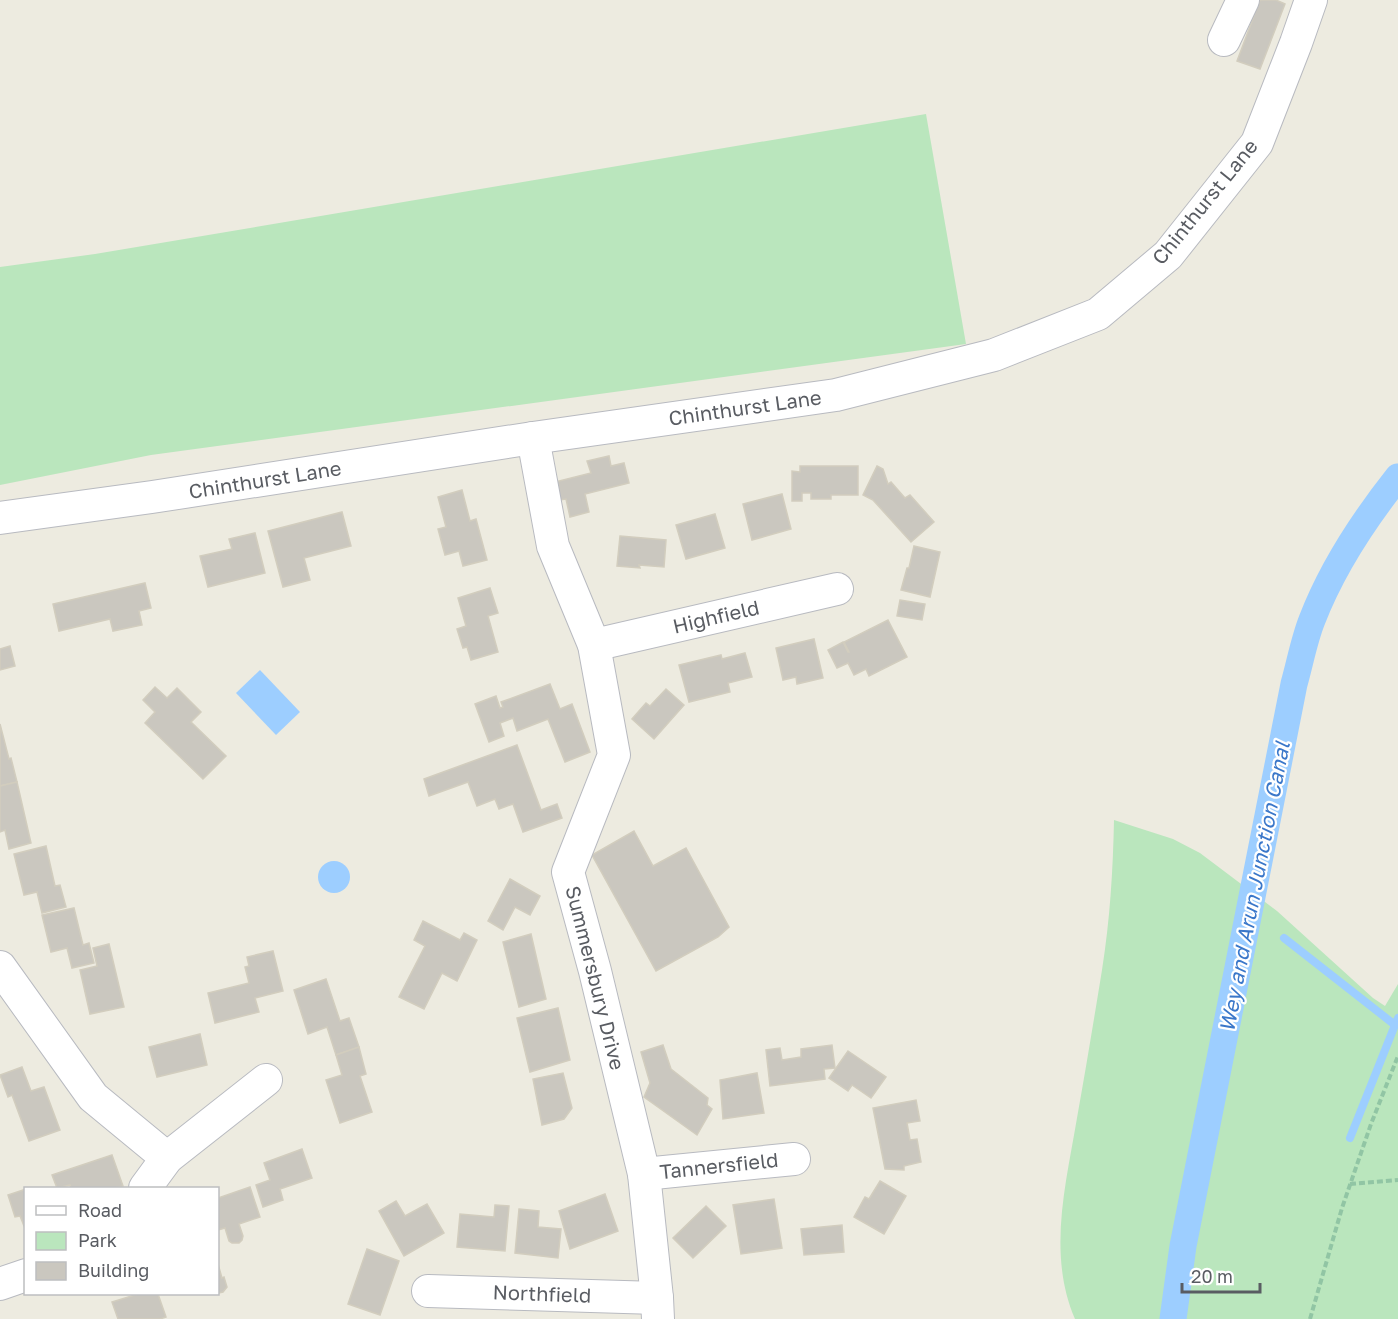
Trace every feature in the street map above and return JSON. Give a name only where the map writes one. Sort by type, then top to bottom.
[{"type":"street","points":[[1224,40],[1243,0]]},
{"type":"street","name":"Chinthurst Lane","points":[[0,518],[836,395],[994,354],[1098,314],[1168,255],[1257,143],[1311,0]]},
{"type":"street","name":"Summersbury Drive","points":[[532,438],[553,546],[594,645],[614,755],[568,872],[595,971],[644,1174],[658,1308]]},
{"type":"street","name":"Highfield","points":[[594,645],[837,589]]},
{"type":"street","points":[[0,967],[93,1097],[167,1158]]},
{"type":"street","points":[[146,1187],[167,1158],[266,1080]]},
{"type":"street","name":"Tannersfield","points":[[644,1174],[794,1159]]},
{"type":"street","points":[[0,1284],[24,1276]]},
{"type":"street","name":"Northfield","points":[[428,1291],[658,1308]]},
{"type":"path","points":[[1310,1319],[1350,1184],[1398,1056]]},
{"type":"path","points":[[1350,1184],[1398,1180]]},
{"type":"green space","points":[[926,114],[966,344],[151,455],[0,485],[0,267],[95,254]]},
{"type":"green space","points":[[1114,820],[1173,839],[1200,853],[1277,911],[1373,998],[1385,1006],[1398,984],[1398,1319],[1075,1319],[1062,1269],[1061,1219],[1105,951],[1111,895]]},
{"type":"water","points":[[260,670],[300,712],[276,735],[236,693]]},
{"type":"water","points":[[334,861],[345,866],[350,877],[345,888],[334,893],[323,888],[318,877],[323,866]]},
{"type":"building","points":[[1260,0],[1276,0],[1285,4],[1260,69],[1237,61]]},
{"type":"building","points":[[609,456],[611,466],[624,463],[629,483],[585,494],[589,512],[570,517],[566,499],[560,500],[555,482],[591,473],[587,461]]},
{"type":"building","points":[[800,466],[858,466],[858,495],[831,495],[831,499],[811,499],[811,493],[802,493],[802,501],[792,501],[792,471],[800,472]]},
{"type":"building","points":[[877,466],[883,469],[888,484],[891,482],[905,498],[910,495],[934,522],[911,542],[873,500],[863,495]]},
{"type":"building","points":[[462,490],[470,521],[476,519],[487,560],[463,566],[459,551],[445,555],[438,529],[446,527],[438,497]]},
{"type":"building","points":[[782,494],[791,529],[752,540],[743,504]]},
{"type":"building","points":[[342,512],[351,546],[304,558],[310,580],[283,587],[268,531]]},
{"type":"building","points":[[715,514],[725,548],[686,559],[676,525]]},
{"type":"building","points":[[255,533],[265,573],[208,587],[200,556],[232,549],[229,539]]},
{"type":"building","points":[[620,536],[666,540],[664,567],[617,566]]},
{"type":"building","points":[[914,546],[940,552],[930,597],[901,590]]},
{"type":"building","points":[[145,583],[151,608],[139,611],[142,625],[113,631],[110,619],[59,631],[53,604]]},
{"type":"building","points":[[490,588],[498,613],[488,616],[498,652],[471,660],[467,647],[463,648],[457,629],[466,626],[458,598]]},
{"type":"building","points":[[900,600],[925,604],[922,620],[897,616]]},
{"type":"building","points":[[888,620],[907,657],[869,676],[866,669],[854,675],[848,663],[837,668],[828,650],[843,642],[849,652],[844,642]]},
{"type":"building","points":[[814,639],[823,678],[797,684],[796,677],[783,680],[776,648]]},
{"type":"building","points":[[10,646],[15,666],[0,670],[0,649]]},
{"type":"building","points":[[745,653],[752,677],[728,683],[730,692],[689,702],[679,665],[721,655],[722,659]]},
{"type":"building","points":[[550,684],[560,709],[572,704],[590,752],[565,762],[548,719],[517,731],[513,718],[500,723],[504,736],[489,742],[475,704],[496,696],[500,708],[503,707],[501,702]]},
{"type":"building","points":[[155,687],[167,698],[177,688],[201,712],[191,722],[226,756],[203,779],[145,723],[155,712],[143,700]]},
{"type":"building","points":[[666,689],[684,705],[654,739],[632,719],[646,703],[650,706]]},
{"type":"building","points":[[0,724],[17,782],[0,786]]},
{"type":"building","points":[[517,745],[541,810],[557,804],[562,818],[523,832],[513,804],[499,809],[495,799],[477,806],[468,782],[429,796],[424,779]]},
{"type":"building","points":[[17,782],[31,843],[9,849],[5,830],[0,832],[0,786]]},
{"type":"building","points":[[634,831],[653,866],[686,848],[729,927],[718,937],[656,971],[592,855]]},
{"type":"building","points":[[46,846],[55,886],[60,885],[66,907],[42,913],[37,892],[24,895],[14,854]]},
{"type":"building","points":[[510,879],[540,896],[530,915],[515,907],[503,930],[488,921]]},
{"type":"building","points":[[74,908],[83,945],[89,943],[94,963],[72,968],[67,948],[51,952],[42,915]]},
{"type":"building","points":[[423,921],[460,940],[464,933],[477,940],[457,981],[442,973],[424,1009],[399,997],[425,946],[414,940]]},
{"type":"building","points":[[531,934],[546,999],[519,1007],[503,942]]},
{"type":"building","points":[[109,944],[124,1007],[90,1014],[80,970],[97,966],[93,948]]},
{"type":"building","points":[[273,951],[283,991],[255,998],[259,1012],[215,1023],[208,993],[249,983],[245,967],[249,966],[247,957]]},
{"type":"building","points":[[326,979],[340,1021],[349,1018],[359,1047],[336,1055],[327,1027],[308,1034],[294,990]]},
{"type":"building","points":[[558,1008],[570,1060],[530,1072],[517,1018]]},
{"type":"building","points":[[200,1034],[207,1065],[157,1077],[149,1047]]},
{"type":"building","points":[[663,1045],[671,1069],[708,1098],[707,1105],[712,1109],[697,1135],[644,1097],[650,1083],[641,1052]]},
{"type":"building","points":[[832,1045],[835,1068],[824,1069],[825,1079],[770,1086],[766,1050],[780,1048],[782,1060],[801,1057],[801,1049]]},
{"type":"building","points":[[359,1047],[366,1074],[360,1076],[372,1112],[340,1123],[326,1080],[342,1075],[336,1055]]},
{"type":"building","points":[[848,1051],[886,1077],[871,1098],[852,1085],[848,1091],[829,1078]]},
{"type":"building","points":[[22,1067],[31,1091],[44,1087],[60,1130],[29,1141],[12,1095],[8,1097],[0,1075]]},
{"type":"building","points":[[563,1073],[572,1108],[564,1119],[542,1125],[533,1079]]},
{"type":"building","points":[[757,1073],[764,1113],[723,1119],[720,1080]]},
{"type":"building","points":[[916,1100],[920,1121],[907,1123],[910,1140],[917,1139],[921,1162],[904,1166],[904,1170],[885,1169],[873,1108]]},
{"type":"building","points":[[302,1149],[312,1178],[280,1189],[283,1200],[263,1207],[256,1185],[270,1180],[264,1163]]},
{"type":"building","points":[[112,1155],[123,1186],[57,1187],[52,1175]]},
{"type":"building","points":[[880,1181],[906,1196],[884,1234],[854,1217],[865,1197],[869,1199]]},
{"type":"building","points":[[250,1187],[260,1217],[239,1224],[243,1236],[239,1243],[229,1241],[225,1228],[219,1230],[219,1198]]},
{"type":"building","points":[[24,1190],[24,1226],[20,1216],[15,1217],[8,1195]]},
{"type":"building","points":[[605,1194],[618,1231],[570,1249],[559,1211]]},
{"type":"building","points":[[774,1199],[782,1248],[741,1254],[733,1205]]},
{"type":"building","points":[[396,1201],[405,1216],[427,1204],[444,1233],[404,1256],[379,1211]]},
{"type":"building","points":[[495,1205],[509,1206],[505,1251],[457,1247],[460,1214],[494,1217]]},
{"type":"building","points":[[706,1206],[726,1226],[693,1258],[673,1238]]},
{"type":"building","points":[[519,1209],[539,1211],[538,1227],[561,1229],[558,1258],[515,1253]]},
{"type":"building","points":[[842,1225],[844,1252],[804,1255],[801,1229]]},
{"type":"building","points":[[367,1249],[399,1261],[380,1315],[348,1304]]},
{"type":"building","points":[[219,1268],[227,1287],[219,1293]]},
{"type":"building","points":[[135,1295],[158,1295],[166,1317],[118,1319],[112,1302]]},
{"type":"waterway","name":"Wey and Arun Junction Canal","points":[[1173,1319],[1183,1246],[1294,684],[1304,644],[1320,601],[1339,564],[1361,528],[1398,477]]},
{"type":"waterway","points":[[1284,938],[1395,1025],[1398,1018]]},
{"type":"waterway","points":[[1350,1138],[1395,1025]]}]
